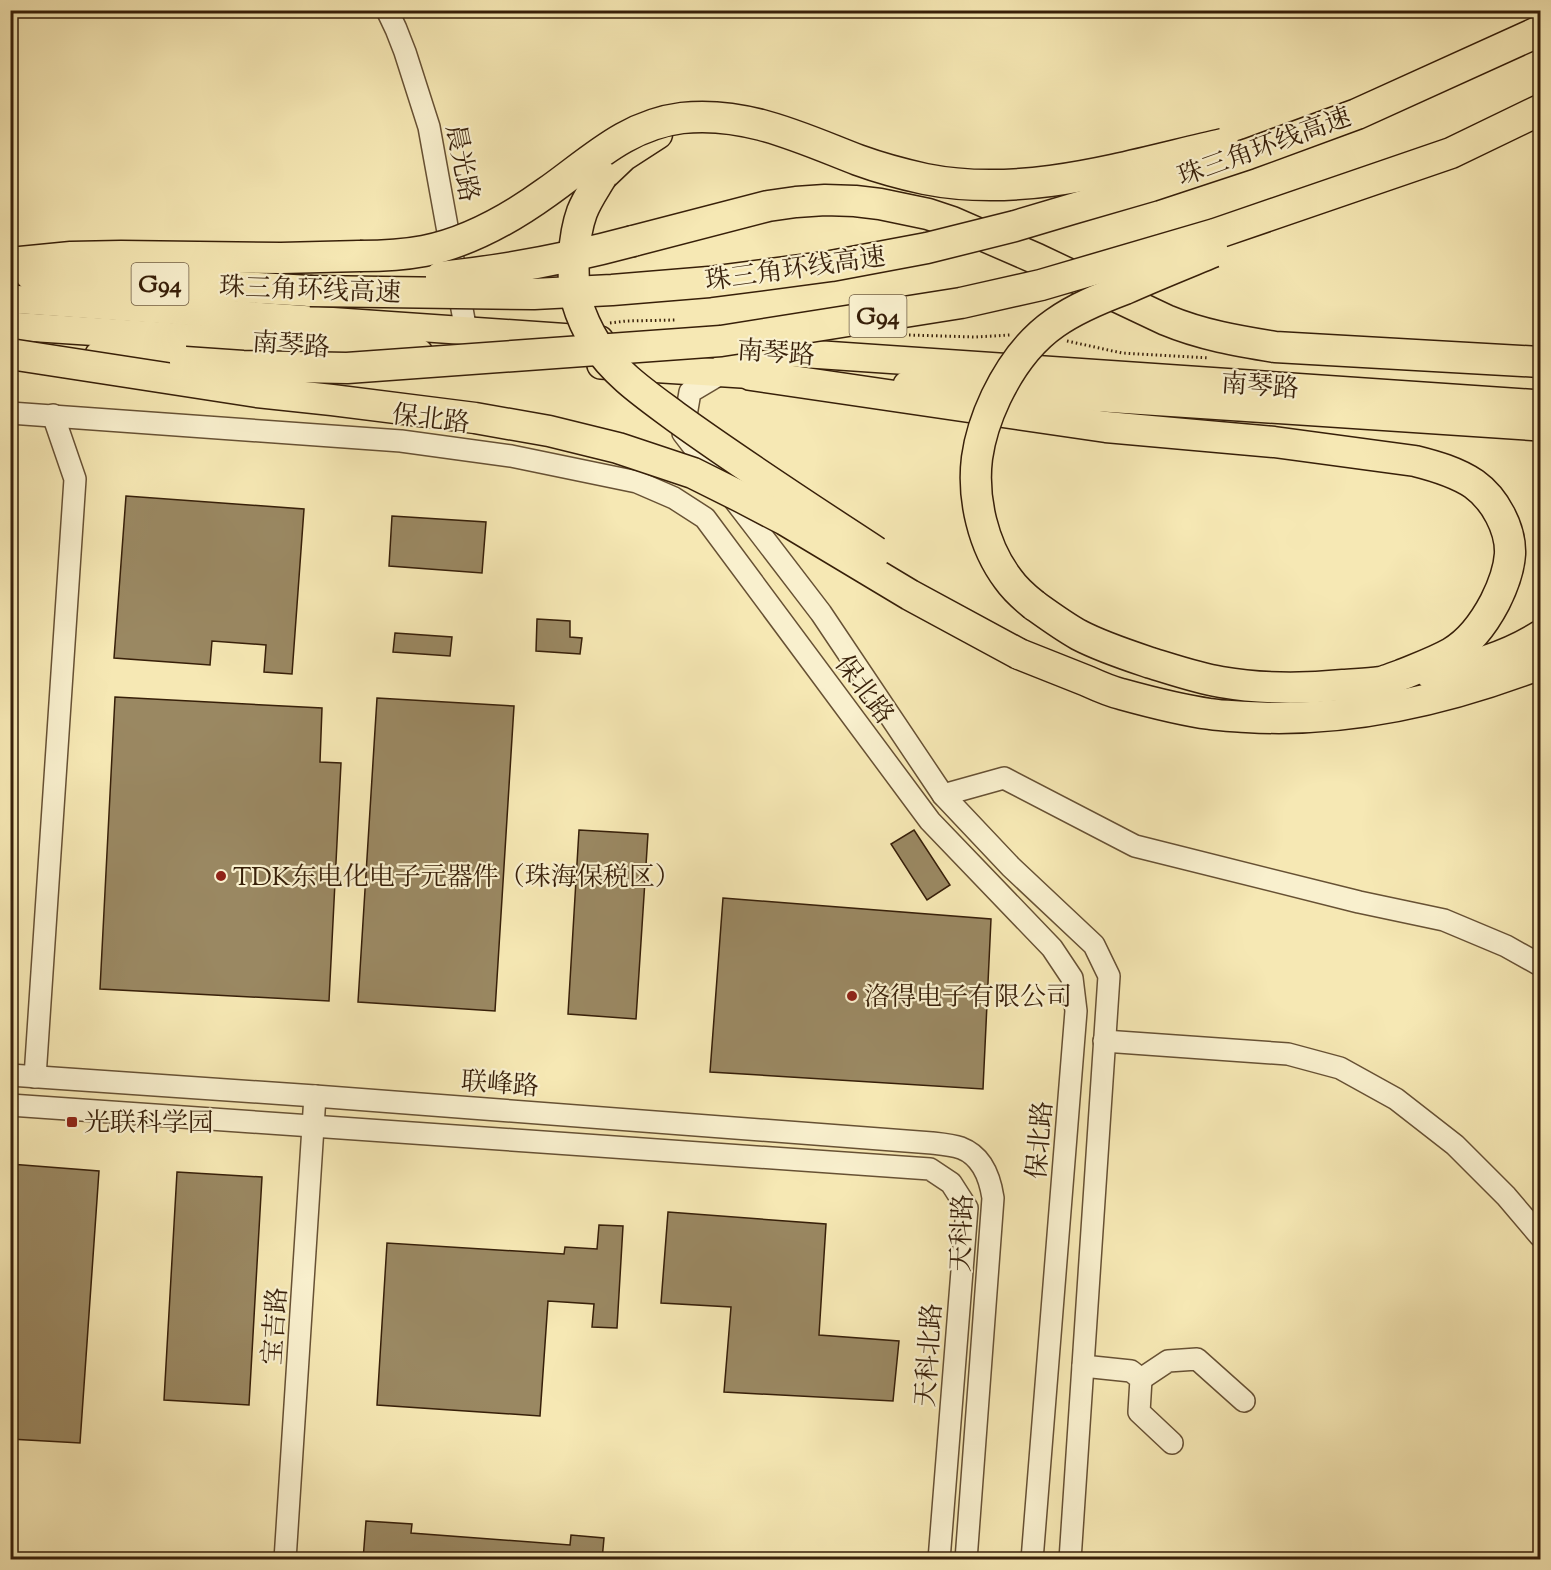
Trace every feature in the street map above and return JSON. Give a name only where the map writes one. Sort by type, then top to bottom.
[{"type":"highway","name":"珠三角环线高速","points":[[10,274],[310,291],[534,294],[708,282],[831,266],[927,248],[1015,226],[1151,186],[1248,154],[1357,114],[1540,31]]},
{"type":"highway","name":"G94","points":[[10,352],[243,366],[346,368],[721,341],[961,303],[1041,285],[1215,234],[1451,153],[1540,110]]},
{"type":"highway","points":[[10,262],[121,256],[281,258],[384,256],[425,251],[470,236],[519,211],[615,142],[634,132],[670,120],[696,117],[732,118],[770,126],[876,166],[927,179],[1006,185],[1056,181],[1086,175],[1357,114]]},
{"type":"highway","points":[[696,117],[656,134],[623,156],[602,177],[585,205],[576,236],[574,271],[581,315],[596,345],[626,378],[702,436],[1021,649]]},
{"type":"highway","points":[[1451,153],[1100,299],[1057,321],[1039,335],[1014,365],[1000,388],[986,420],[977,458],[978,509],[999,566],[1019,592],[1034,605],[1078,634],[1100,645],[1198,677],[1250,686],[1285,688],[1382,682],[1478,663],[1528,644],[1540,636]]},
{"type":"highway","points":[[310,291],[466,274],[533,264],[583,254],[768,206],[815,201],[855,201],[906,208],[952,222],[1166,320],[1219,337],[1275,347],[1540,362]]},
{"type":"highway","points":[[10,352],[257,392],[476,418],[549,431],[618,448],[693,474],[743,498],[785,520],[910,594],[1071,675],[1118,694],[1165,705],[1212,714],[1264,718],[1312,718],[1360,713],[1464,690],[1508,677],[1540,664]]},
{"type":"highway","points":[[737,374],[1106,427],[1275,442],[1390,457],[1434,466],[1456,474],[1474,485],[1488,498],[1499,513],[1508,537],[1510,554],[1500,593],[1488,615],[1472,636],[1454,652],[1382,682]]},
{"type":"main road","name":"南琴路","points":[[10,299],[1540,404]]},
{"type":"main road","name":"南琴路","points":[[10,326],[1540,427]]},
{"type":"street","name":"晨光路","points":[[387,10],[405,52],[429,127],[466,331]]},
{"type":"street","points":[[629,367],[821,613],[943,795],[1011,867],[1094,945],[1109,976],[1070,1560]]},
{"type":"street","points":[[682,433],[690,392],[737,374]]},
{"type":"street","name":"保北路","points":[[10,413],[401,441],[511,456],[637,482],[674,498],[705,518],[930,821],[1052,948],[1072,978],[1076,1011],[1032,1560]]},
{"type":"street","points":[[35,1077],[75,479],[53,416]]},
{"type":"street","points":[[943,795],[1004,778],[1135,846],[1444,921],[1506,946],[1540,965]]},
{"type":"street","points":[[1104,1041],[1287,1054],[1340,1068],[1396,1099],[1455,1145],[1506,1196],[1540,1236]]},
{"type":"street","name":"联峰路","points":[[10,1075],[932,1143],[962,1148],[980,1161]]},
{"type":"street","name":"宝吉路","points":[[285,1560],[315,1096]]},
{"type":"street","points":[[10,1105],[314,1126]]},
{"type":"street","name":"天科北路","points":[[314,1126],[930,1169],[951,1183],[967,1208],[939,1560]]},
{"type":"street","name":"天科路","points":[[966,1560],[993,1198],[990,1182],[980,1161]]},
{"type":"street","points":[[1140,1379],[1168,1361],[1197,1359],[1244,1401]]},
{"type":"street","points":[[1083,1366],[1131,1371],[1140,1379]]},
{"type":"street","points":[[1140,1379],[1139,1412],[1172,1443]]},
{"type":"building","points":[[126,496],[304,509],[292,674],[264,672],[266,645],[212,641],[210,665],[114,658]]},
{"type":"building","points":[[392,516],[486,522],[482,573],[389,566]]},
{"type":"building","points":[[537,619],[570,621],[570,637],[582,638],[580,654],[536,651]]},
{"type":"building","points":[[395,633],[452,637],[450,656],[393,652]]},
{"type":"building","name":"TDK东电化电子元器件（珠海保税区）","points":[[115,697],[322,708],[320,762],[341,763],[329,1001],[100,989]]},
{"type":"building","name":"TDK东电化电子元器件（珠海保税区）","points":[[377,698],[514,706],[495,1011],[358,1002]]},
{"type":"building","name":"TDK东电化电子元器件（珠海保税区）","points":[[579,830],[648,834],[636,1019],[568,1014]]},
{"type":"building","points":[[914,830],[950,885],[927,900],[891,844]]},
{"type":"building","name":"洛得电子有限公司","points":[[723,898],[991,919],[983,1089],[710,1072]]},
{"type":"building","points":[[10,1164],[99,1171],[80,1443],[10,1439]]},
{"type":"building","points":[[177,1172],[262,1177],[249,1405],[164,1400]]},
{"type":"building","points":[[668,1212],[826,1224],[819,1335],[899,1341],[893,1401],[724,1392],[731,1307],[661,1303]]},
{"type":"building","points":[[599,1225],[623,1226],[617,1328],[592,1327],[594,1304],[548,1301],[540,1416],[377,1405],[387,1243],[564,1254],[565,1247],[597,1249]]},
{"type":"building","points":[[366,1521],[412,1524],[411,1533],[570,1545],[571,1535],[604,1538],[602,1560],[363,1560]]},
{"type":"place","name":"TDK东电化电子元器件（珠海保税区）","points":[[221,876]]},
{"type":"place","name":"洛得电子有限公司","points":[[852,996]]},
{"type":"place","name":"光联科学园","points":[[72,1122]]}]
